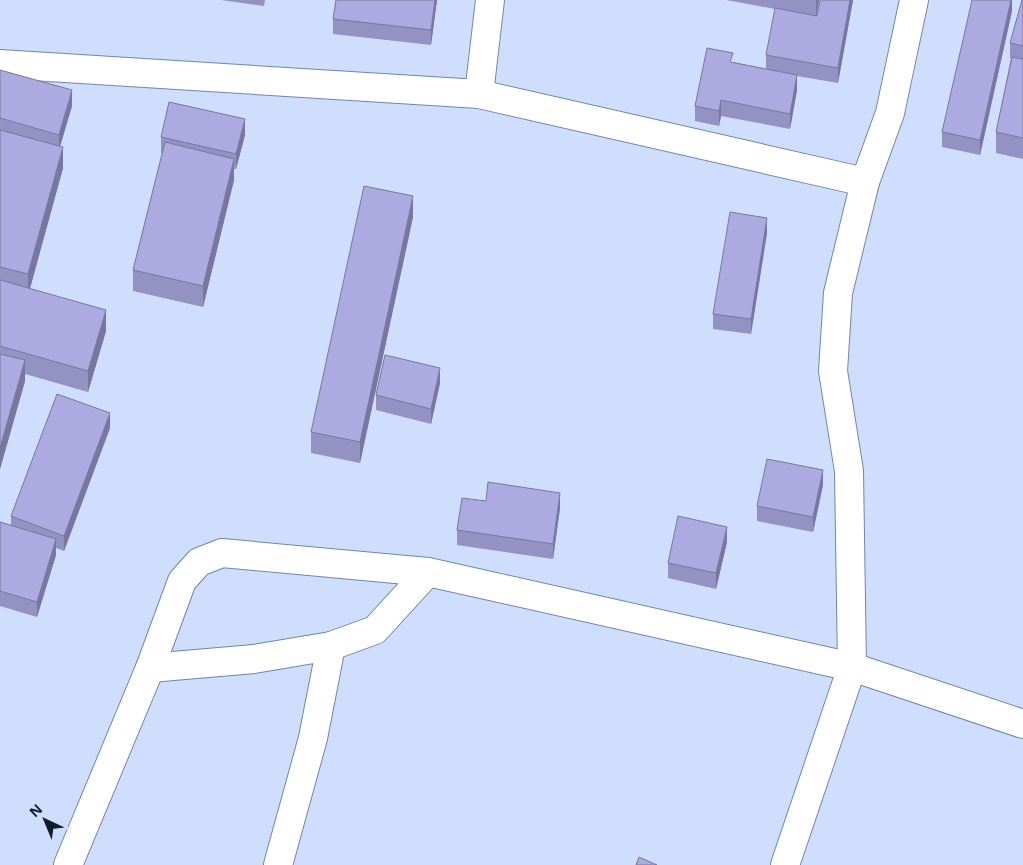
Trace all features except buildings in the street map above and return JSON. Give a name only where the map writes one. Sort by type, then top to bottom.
[{"type":"street","points":[[479,94],[490,0]]},
{"type":"street","points":[[785,865],[852,667],[850,471],[833,371],[838,292],[865,182],[890,113],[914,0]]},
{"type":"street","points":[[0,64],[479,94],[865,182]]},
{"type":"street","points":[[68,865],[150,668],[182,581],[199,562],[222,554],[428,572],[852,667],[1023,724]]},
{"type":"street","points":[[150,668],[254,659],[331,646],[376,630],[428,572]]},
{"type":"street","points":[[278,865],[312,738],[331,646]]}]
